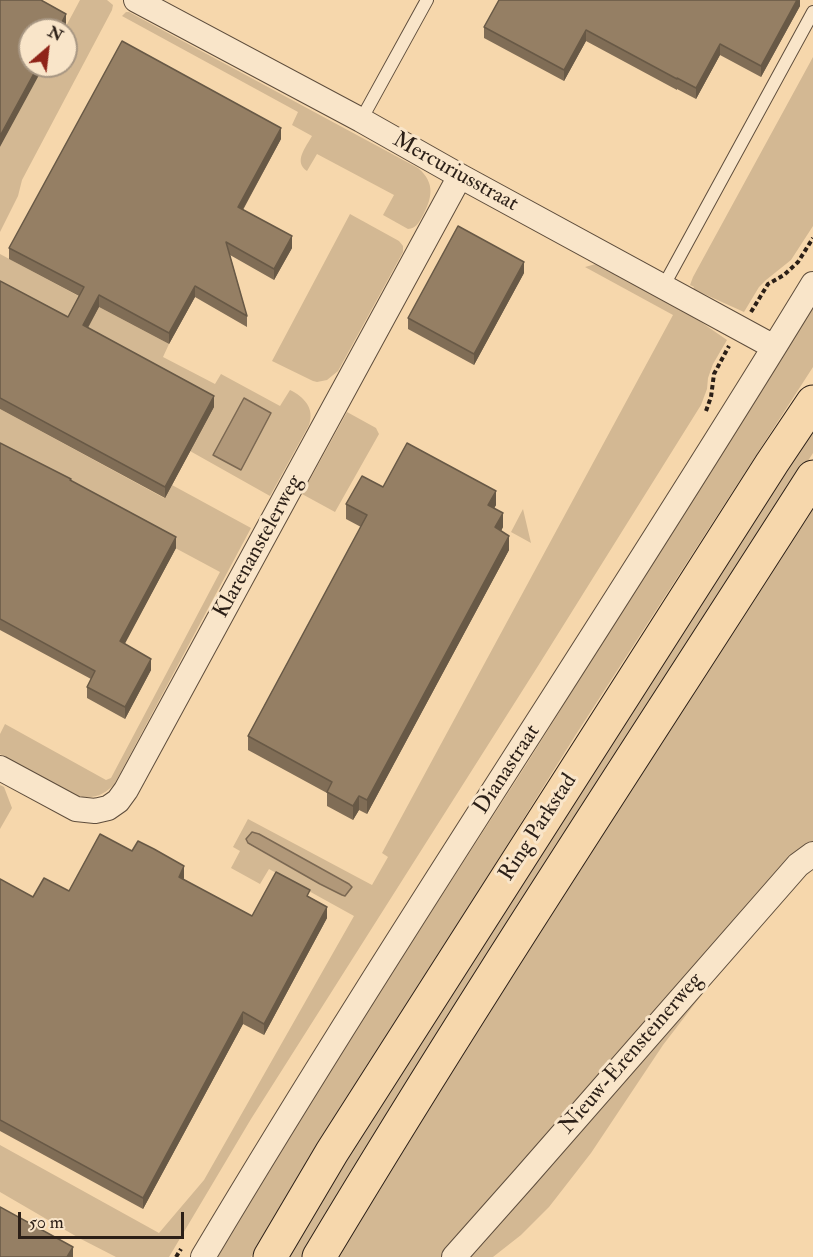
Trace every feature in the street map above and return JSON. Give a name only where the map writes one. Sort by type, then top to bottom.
[{"type":"highway","name":"Ring Parkstad","points":[[270,1257],[332,1152],[813,402]]},
{"type":"highway","name":"Ring Parkstad","points":[[319,1257],[497,970],[813,477]]},
{"type":"street","name":"Mercuriusstraat","points":[[136,0],[361,120],[774,347]]},
{"type":"street","name":"Klarenanstelerweg","points":[[0,768],[76,809],[95,811],[108,808],[118,801],[460,176]]},
{"type":"street","name":"Dianastraat","points":[[203,1257],[291,1111],[569,675],[813,284]]},
{"type":"street","name":"Nieuw-Erensteinerweg","points":[[454,1257],[798,865],[813,854]]},
{"type":"lane","points":[[361,120],[427,0]]},
{"type":"lane","points":[[663,287],[813,12]]},
{"type":"shaded area","points":[[80,0],[107,0],[113,5],[78,74],[78,18],[70,18]]},
{"type":"shaded area","points":[[126,12],[418,168],[428,179],[430,198],[418,224],[408,229],[383,215],[394,195],[317,154],[307,171],[301,159],[312,136],[292,125],[298,112],[122,16]]},
{"type":"shaded area","points":[[813,57],[813,226],[791,260],[759,287],[744,312],[693,289],[694,287],[690,285]]},
{"type":"shaded area","points":[[37,78],[76,78],[22,180],[18,196],[0,232],[0,147]]},
{"type":"shaded area","points":[[350,214],[399,241],[403,246],[403,252],[338,371],[327,380],[317,382],[272,361]]},
{"type":"shaded area","points":[[0,254],[84,299],[68,328],[0,292]]},
{"type":"shaded area","points":[[596,264],[698,320],[727,340],[713,364],[701,405],[251,1119],[169,1257],[116,1257],[0,1192],[0,1145],[159,1233],[204,1180],[354,916],[269,869],[260,884],[231,868],[240,851],[233,847],[248,819],[372,885],[388,857],[382,853],[673,315],[585,267]],"holes":[[[250,833],[254,833],[345,881],[345,896],[248,844],[246,839]]]},
{"type":"shaded area","points":[[813,304],[813,367],[575,736],[251,1257],[216,1257],[361,1021],[526,765]]},
{"type":"shaded area","points":[[99,307],[169,344],[163,357],[215,384],[221,374],[280,406],[290,390],[304,400],[311,413],[309,425],[270,496],[190,451],[214,407],[83,336]]},
{"type":"shaded area","points":[[244,398],[271,413],[241,470],[213,455]]},
{"type":"shaded area","points":[[0,409],[164,498],[172,485],[251,528],[115,783],[107,791],[97,796],[75,795],[0,754],[0,734],[5,724],[106,780],[111,778],[220,572],[0,454]]},
{"type":"shaded area","points":[[347,412],[376,428],[379,434],[335,512],[302,494]]},
{"type":"shaded area","points":[[813,420],[813,453],[304,1257],[283,1257]]},
{"type":"shaded area","points":[[813,507],[813,844],[443,1257],[337,1257],[509,982]]},
{"type":"shaded area","points":[[523,509],[531,543],[511,532]]},
{"type":"shaded area","points":[[0,785],[4,787],[12,808],[0,829]]},
{"type":"shaded area","points":[[252,832],[352,887],[345,896],[320,884],[248,843],[246,839]]},
{"type":"shaded area","points":[[783,889],[663,1045],[591,1153],[549,1207],[521,1235],[493,1257],[462,1257]]},
{"type":"building","points":[[0,0],[41,0],[66,14],[64,18],[18,18],[18,78],[31,78],[0,136]]},
{"type":"building","points":[[499,0],[797,0],[761,66],[720,44],[696,88],[586,30],[564,70],[484,27]]},
{"type":"building","points":[[122,41],[281,128],[238,207],[292,236],[274,269],[226,242],[247,316],[195,286],[169,333],[99,295],[83,325],[214,396],[165,487],[0,398],[0,281],[68,317],[84,287],[9,248]]},
{"type":"building","points":[[458,226],[524,262],[474,354],[408,318]]},
{"type":"building","points":[[0,443],[176,537],[120,641],[151,659],[125,707],[87,687],[95,671],[0,619]]},
{"type":"building","points":[[407,443],[496,491],[488,505],[503,513],[495,527],[509,536],[367,800],[359,796],[353,806],[327,792],[332,782],[248,736],[367,515],[346,504],[362,476],[383,487]]},
{"type":"building","points":[[100,834],[132,851],[138,841],[154,849],[184,866],[179,877],[252,916],[276,872],[310,890],[307,896],[327,907],[264,1024],[243,1012],[143,1198],[0,1120],[0,879],[33,897],[44,878],[69,891]]},
{"type":"building","points":[[0,1207],[73,1247],[67,1257],[0,1257]]}]
